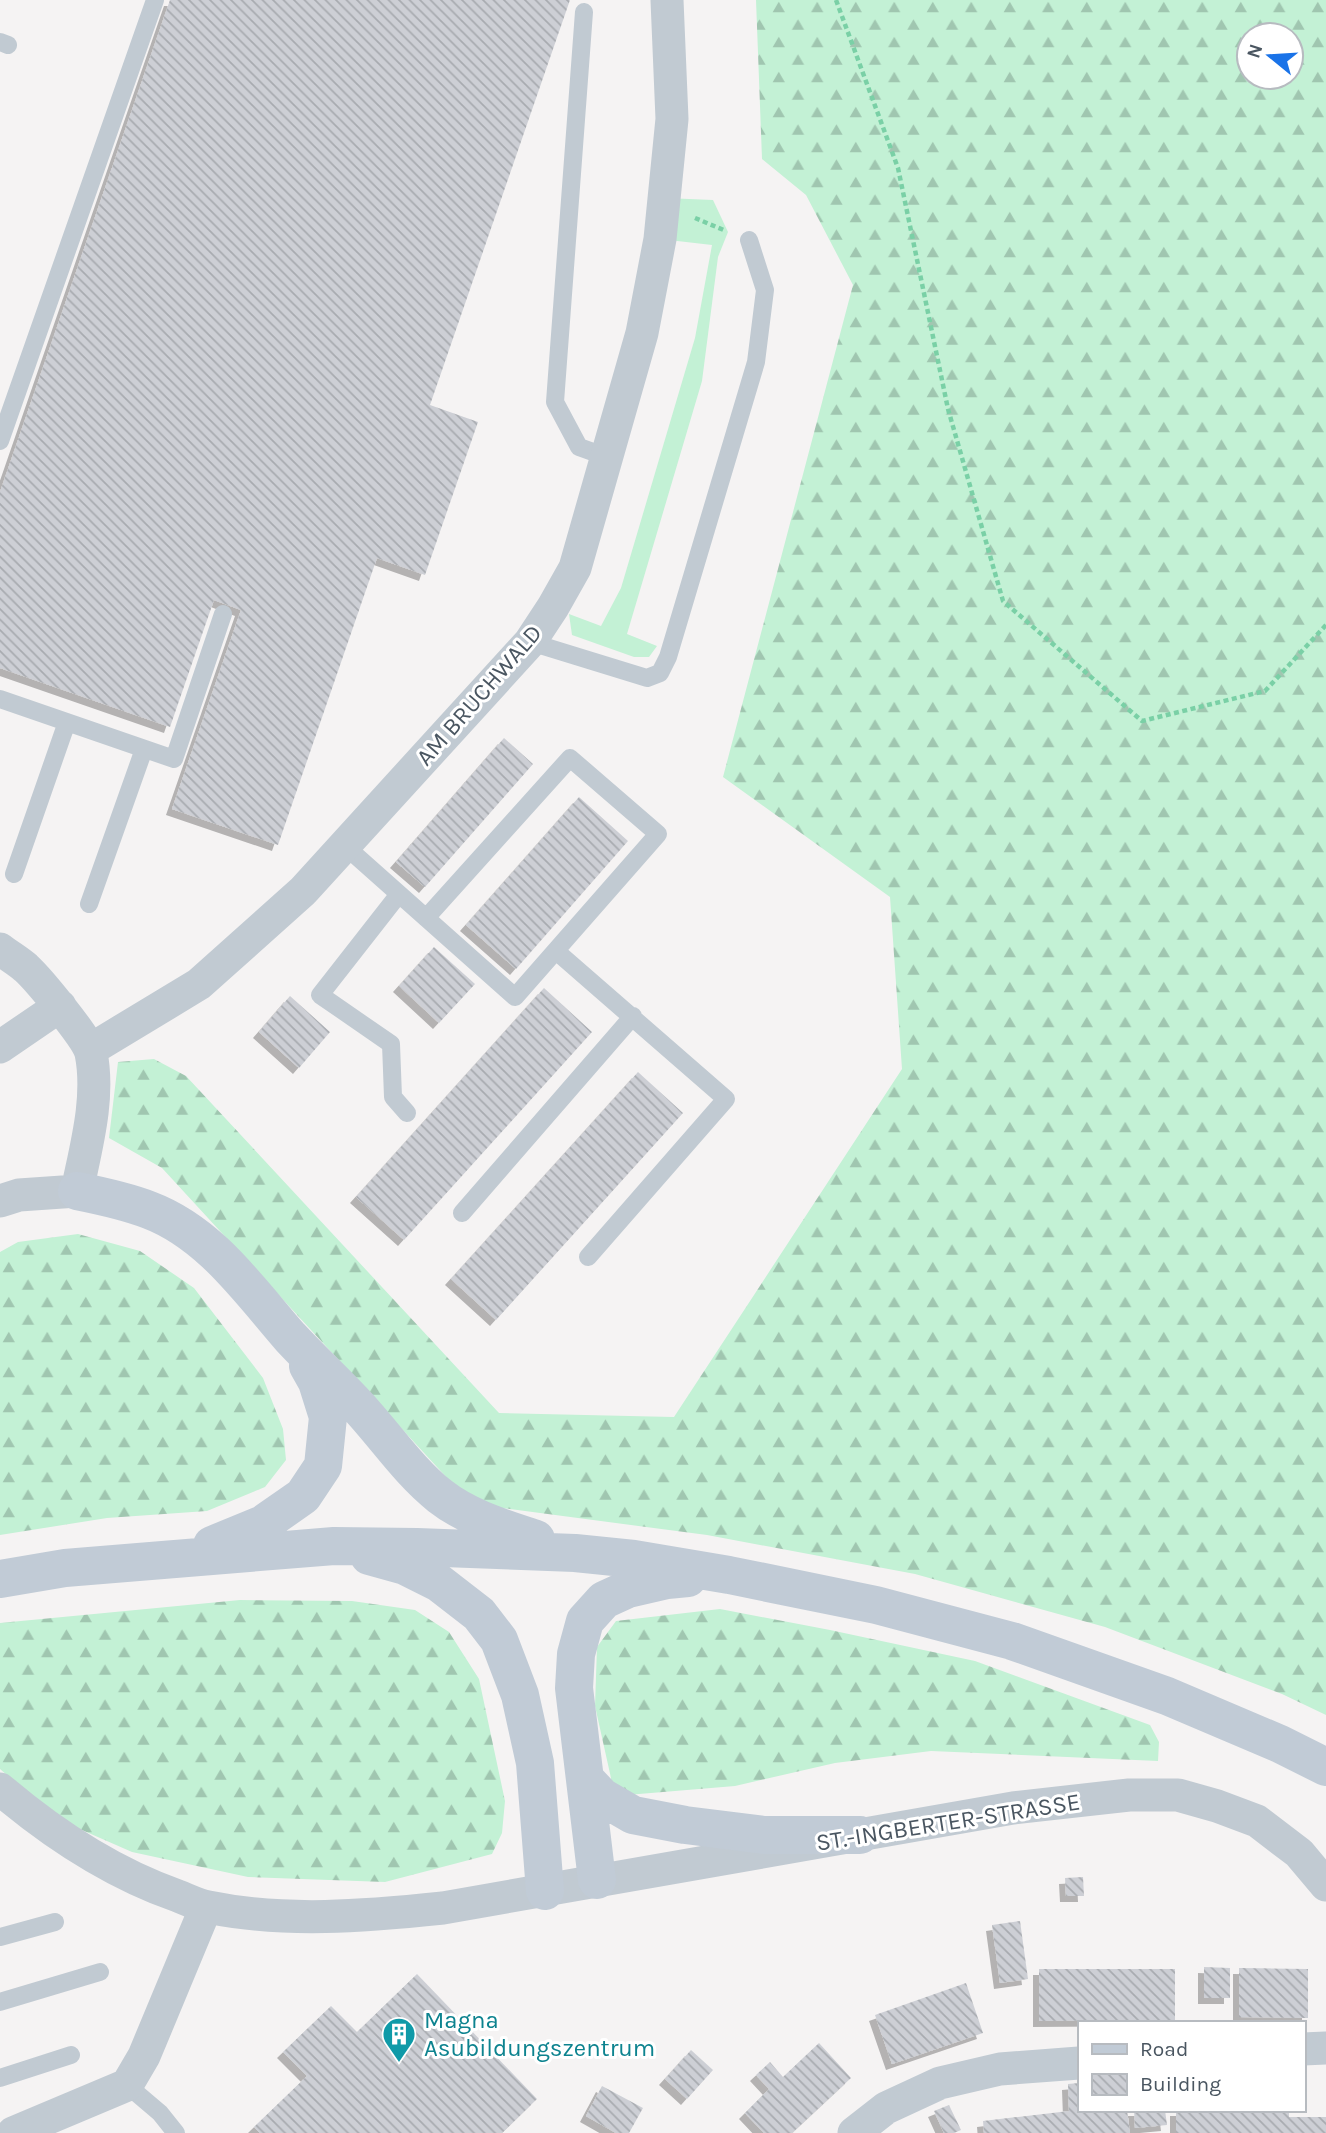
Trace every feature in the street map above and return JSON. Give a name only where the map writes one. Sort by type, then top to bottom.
[{"type":"main road","points":[[77,1191],[152,1211],[187,1229],[229,1265],[292,1339],[422,1480],[442,1497],[480,1520],[575,1553]]},
{"type":"main road","points":[[181,1558],[262,1524],[303,1496],[323,1466],[328,1416],[317,1382],[292,1339]]},
{"type":"main road","points":[[334,1546],[405,1566],[439,1583],[479,1614],[499,1640],[520,1695],[535,1763],[545,1891]]},
{"type":"main road","points":[[0,1579],[65,1568],[334,1546],[418,1546],[575,1553],[634,1559],[876,1605],[1012,1641],[1167,1696],[1280,1744],[1326,1767]]},
{"type":"main road","points":[[597,1880],[573,1688],[576,1654],[585,1621],[604,1600],[628,1589],[667,1580],[729,1575]]},
{"type":"main road","points":[[584,1779],[602,1797],[633,1815],[764,1835],[860,1835]]},
{"type":"street","name":"AM BRUCHWALD","points":[[90,1050],[199,984],[303,891],[530,642],[575,568],[642,332],[664,213],[672,119],[667,0]]},
{"type":"street","points":[[0,949],[27,969],[60,1006],[90,1050],[94,1083],[88,1135],[77,1191],[19,1195],[0,1201]]},
{"type":"street","points":[[0,1047],[60,1006]]},
{"type":"street","points":[[0,1789],[82,1851],[150,1886],[206,1907],[144,2056],[127,2085],[13,2133]]},
{"type":"street","name":"ST.-INGBERTER-STRASSE","points":[[206,1907],[256,1915],[365,1916],[443,1908],[1013,1808],[1129,1795],[1178,1795],[1217,1805],[1257,1821],[1299,1853],[1326,1885]]},
{"type":"street","points":[[1305,2049],[1326,2048]]},
{"type":"street","points":[[854,2133],[886,2108],[940,2083],[1000,2069],[1078,2063]]},
{"type":"lane","points":[[0,441],[155,0]]},
{"type":"lane","points":[[584,12],[555,402],[579,447],[607,457]]},
{"type":"lane","points":[[530,642],[647,678],[660,673],[668,657],[756,362],[765,290],[749,240]]},
{"type":"lane","points":[[0,699],[174,760],[223,614]]},
{"type":"lane","points":[[14,874],[67,722]]},
{"type":"lane","points":[[89,904],[144,749]]},
{"type":"lane","points":[[344,845],[399,894],[426,918],[515,997],[658,834],[570,758],[426,918]]},
{"type":"lane","points":[[399,894],[320,995],[391,1044],[393,1097],[407,1113]]},
{"type":"lane","points":[[556,951],[726,1099],[587,1257]]},
{"type":"lane","points":[[462,1213],[633,1016]]},
{"type":"lane","points":[[0,1937],[55,1922]]},
{"type":"lane","points":[[0,2002],[100,1972]]},
{"type":"lane","points":[[0,2078],[71,2055]]},
{"type":"lane","points":[[127,2085],[160,2113],[176,2133]]},
{"type":"path","points":[[836,0],[898,168],[948,409],[1003,601],[1142,721],[1265,691],[1326,625]]},
{"type":"path","points":[[664,213],[688,215],[749,240]]},
{"type":"green space","points":[[756,0],[1326,0],[1326,1715],[1282,1694],[1105,1627],[915,1574],[707,1535],[471,1504],[162,1168],[109,1138],[118,1062],[154,1059],[186,1076],[499,1413],[674,1417],[902,1069],[890,897],[723,777],[853,285],[806,195],[762,159]]},
{"type":"green space","points":[[665,198],[713,200],[728,232],[718,257],[702,381],[627,634],[657,646],[649,657],[634,657],[572,635],[569,614],[601,626],[621,588],[695,338],[712,245],[660,239]]},
{"type":"green space","points":[[78,1234],[140,1251],[194,1288],[263,1378],[283,1429],[286,1460],[265,1487],[207,1511],[107,1518],[0,1535],[0,1252],[18,1242]]},
{"type":"green space","points":[[240,1600],[352,1601],[415,1610],[449,1632],[479,1679],[505,1801],[502,1833],[492,1854],[385,1882],[248,1877],[132,1852],[59,1820],[0,1769],[0,1623]]},
{"type":"green space","points":[[720,1609],[975,1661],[1150,1725],[1159,1742],[1158,1761],[931,1751],[835,1763],[735,1786],[615,1796],[595,1706],[597,1647],[616,1621]]},
{"type":"building","points":[[170,0],[570,0],[430,405],[478,422],[425,575],[377,558],[278,845],[172,809],[241,610],[214,600],[170,727],[0,668],[0,492]]},
{"type":"building","points":[[504,738],[533,764],[425,887],[396,862]]},
{"type":"building","points":[[579,797],[628,841],[516,969],[466,925]]},
{"type":"building","points":[[434,947],[475,984],[439,1023],[399,986]]},
{"type":"building","points":[[544,988],[592,1032],[404,1240],[356,1197]]},
{"type":"building","points":[[290,996],[330,1032],[299,1068],[259,1032]]},
{"type":"building","points":[[638,1072],[683,1113],[496,1320],[451,1279]]},
{"type":"building","points":[[1083,1877],[1084,1896],[1066,1896],[1065,1878]]},
{"type":"building","points":[[1020,1921],[1028,1979],[1000,1983],[992,1925]]},
{"type":"building","points":[[1204,1967],[1230,1968],[1230,1998],[1204,1998]]},
{"type":"building","points":[[1239,1968],[1308,1969],[1308,2018],[1239,2017]]},
{"type":"building","points":[[1039,1969],[1175,1969],[1175,2020],[1039,2021]]},
{"type":"building","name":"Magna Asubildungszentrum","points":[[417,1974],[537,2099],[502,2133],[260,2133],[254,2127],[307,2076],[283,2052],[331,2006],[357,2032]]},
{"type":"building","points":[[966,1983],[983,2033],[892,2064],[875,2015]]},
{"type":"building","points":[[819,2043],[851,2078],[792,2133],[764,2133],[745,2113],[769,2089],[756,2075],[770,2062],[783,2077]]},
{"type":"building","points":[[691,2050],[713,2070],[687,2099],[665,2079]]},
{"type":"building","points":[[1078,2083],[1078,2112],[1127,2112],[1130,2133],[984,2133],[983,2121],[1069,2111],[1068,2084]]},
{"type":"building","points":[[602,2086],[643,2108],[629,2133],[616,2133],[586,2116]]},
{"type":"building","points":[[949,2105],[961,2130],[944,2133],[934,2111]]},
{"type":"building","points":[[1134,2112],[1165,2112],[1167,2125],[1135,2128]]},
{"type":"building","points":[[1176,2112],[1289,2112],[1289,2117],[1326,2117],[1326,2133],[1176,2133]]},
{"type":"place","name":"Magna Asubildungszentrum","points":[[399,2064]]}]
